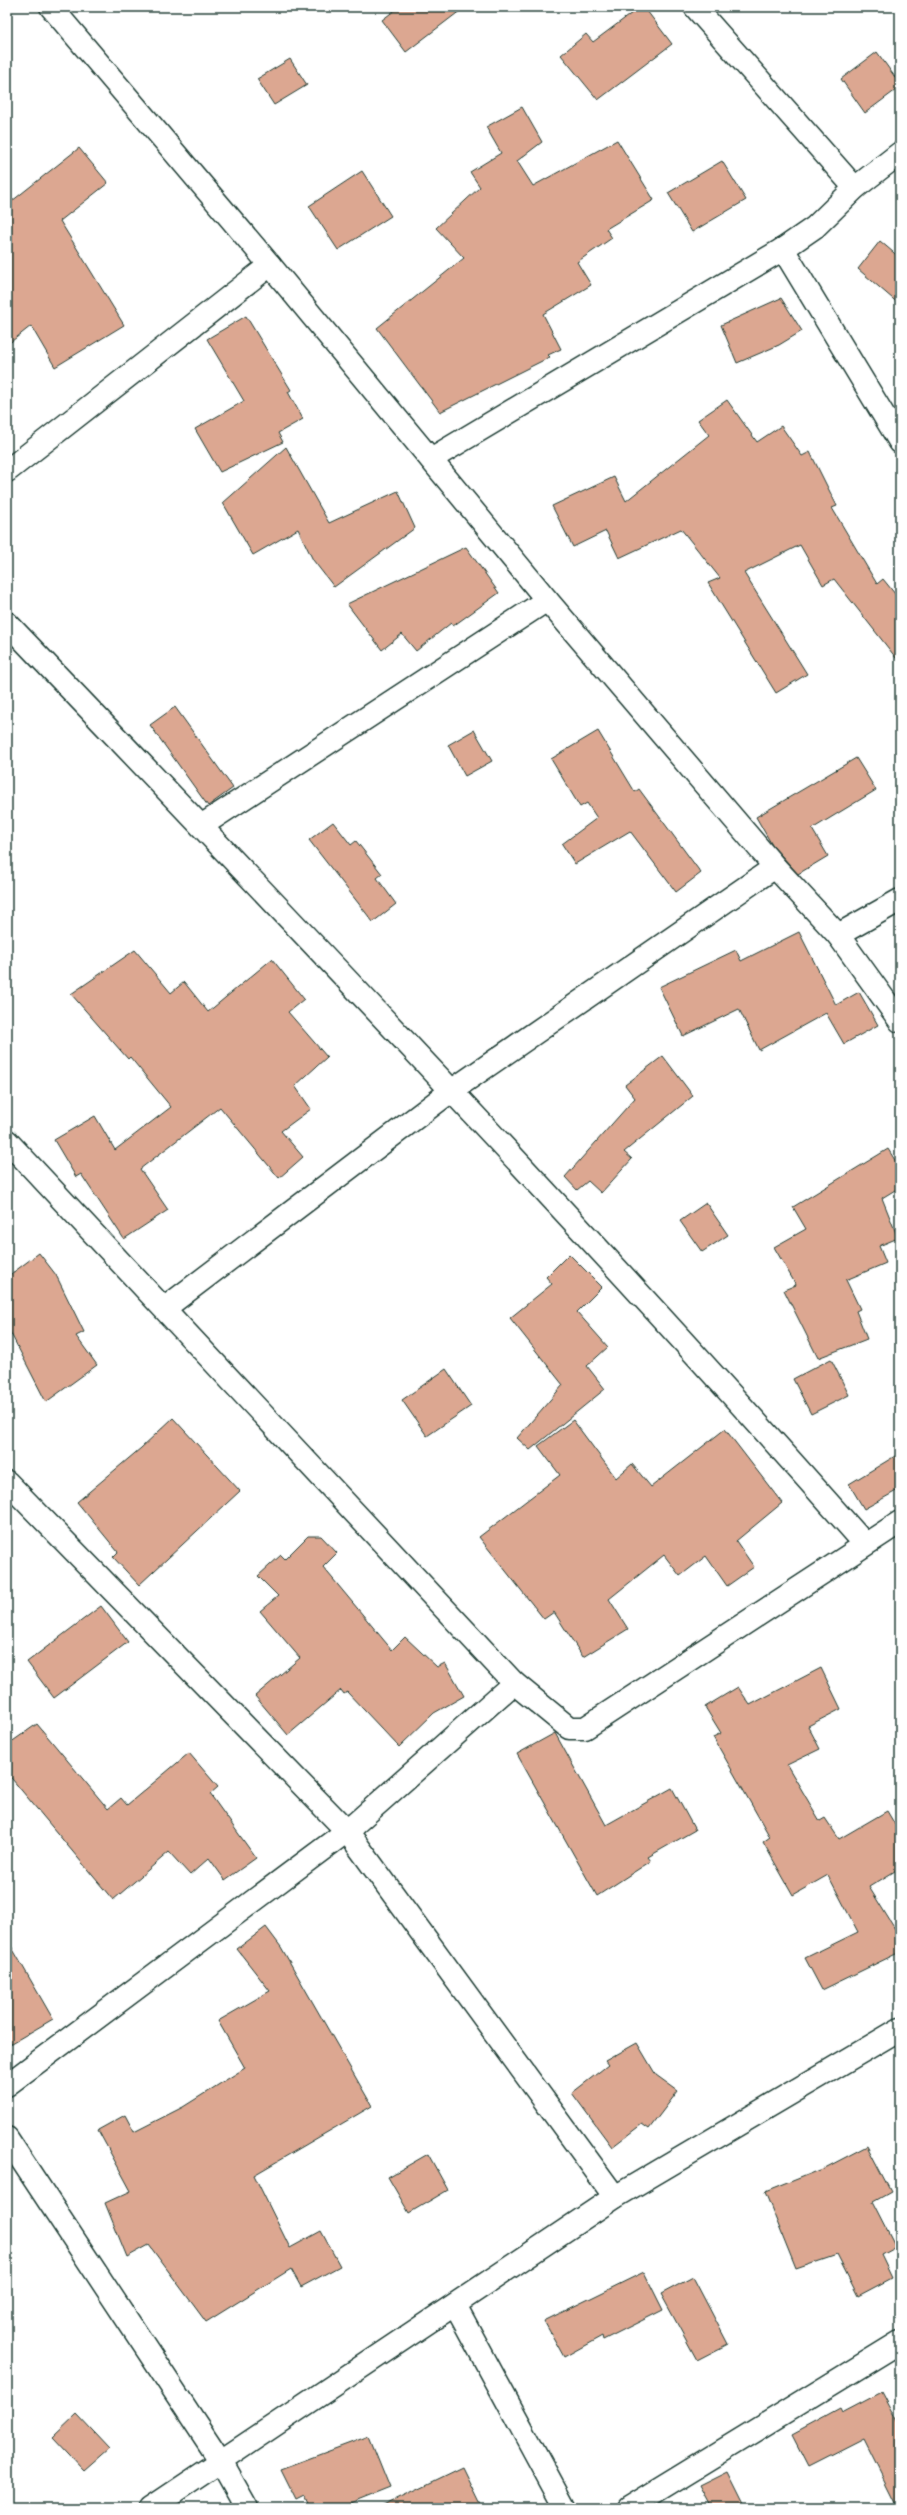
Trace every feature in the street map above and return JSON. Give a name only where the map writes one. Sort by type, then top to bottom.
[{"type":"street","points":[[51,7],[270,265],[547,600],[775,867],[838,935],[900,1021]]},
{"type":"street","points":[[695,7],[855,188]]},
{"type":"street","points":[[430,459],[783,249],[815,227],[855,188],[900,152]]},
{"type":"street","points":[[783,249],[894,419],[900,442]]},
{"type":"street","points":[[7,472],[270,265]]},
{"type":"street","points":[[201,826],[547,600]]},
{"type":"street","points":[[7,623],[452,1091],[726,1387],[864,1543]]},
{"type":"street","points":[[165,1308],[452,1091],[775,867]]},
{"type":"street","points":[[838,935],[900,900]]},
{"type":"street","points":[[7,1141],[165,1308],[514,1684],[569,1728],[585,1728],[864,1543],[900,1522]]},
{"type":"street","points":[[7,1482],[347,1831],[615,2196]]},
{"type":"street","points":[[7,2085],[347,1831],[514,1684]]},
{"type":"street","points":[[151,2508],[220,2460],[455,2305],[615,2196],[900,2030]]},
{"type":"street","points":[[7,2138],[220,2460],[247,2508]]},
{"type":"street","points":[[455,2305],[566,2508]]},
{"type":"street","points":[[630,2508],[900,2342]]},
{"type":"building","points":[[399,7],[465,7],[406,52],[382,20]]},
{"type":"building","points":[[640,7],[644,7],[672,44],[598,100],[561,55],[586,34],[593,42]]},
{"type":"building","points":[[877,52],[900,84],[900,87],[865,113],[841,79]]},
{"type":"building","points":[[290,59],[307,85],[274,105],[257,79]]},
{"type":"building","points":[[522,107],[542,142],[517,161],[533,186],[617,140],[654,200],[606,229],[612,238],[577,262],[591,285],[543,314],[561,349],[548,355],[550,357],[440,412],[377,328],[464,258],[436,228],[480,187],[470,172],[501,153],[486,127]]},
{"type":"building","points":[[79,148],[108,183],[60,221],[124,325],[55,367],[31,326],[7,345],[7,205]]},
{"type":"building","points":[[722,161],[746,200],[692,232],[668,193]]},
{"type":"building","points":[[362,171],[391,216],[338,250],[309,206]]},
{"type":"building","points":[[880,241],[900,258],[900,305],[858,269]]},
{"type":"building","points":[[781,298],[802,331],[779,345],[737,363],[721,325]]},
{"type":"building","points":[[246,316],[291,390],[288,392],[303,419],[278,433],[283,442],[220,472],[195,429],[244,401],[207,339]]},
{"type":"building","points":[[727,400],[757,442],[781,426],[802,456],[810,452],[837,506],[832,508],[877,584],[883,579],[900,600],[900,663],[834,579],[823,585],[800,545],[744,573],[807,674],[776,693],[708,583],[720,578],[681,529],[619,558],[606,531],[573,547],[552,506],[614,477],[626,501],[709,435],[698,420]]},
{"type":"building","points":[[286,447],[329,523],[398,491],[415,528],[334,587],[313,560],[298,529],[253,555],[223,503]]},
{"type":"building","points":[[466,547],[499,593],[453,626],[451,623],[416,651],[402,634],[382,650],[347,604]]},
{"type":"building","points":[[175,707],[233,788],[208,806],[150,725]]},
{"type":"building","points":[[474,730],[492,761],[465,776],[448,745]]},
{"type":"building","points":[[598,731],[635,792],[639,789],[701,873],[676,892],[630,831],[575,864],[562,844],[597,818],[587,803],[580,807],[551,759]]},
{"type":"building","points":[[856,758],[876,790],[812,829],[828,856],[798,874],[772,845],[756,817]]},
{"type":"building","points":[[333,822],[351,845],[356,841],[382,874],[377,878],[396,904],[373,922],[309,840]]},
{"type":"building","points":[[799,932],[836,1005],[859,992],[878,1025],[844,1044],[826,1013],[759,1050],[739,1009],[683,1036],[659,987],[736,950],[741,961]]},
{"type":"building","points":[[135,950],[171,993],[184,982],[208,1012],[272,959],[304,999],[288,1012],[327,1057],[295,1086],[311,1109],[281,1131],[303,1157],[279,1178],[220,1107],[140,1169],[168,1210],[124,1239],[81,1174],[76,1177],[54,1140],[95,1116],[115,1150],[171,1107],[130,1057],[128,1059],[71,994]]},
{"type":"building","points":[[663,1056],[693,1096],[624,1152],[632,1159],[601,1193],[588,1181],[577,1190],[565,1177],[635,1098],[625,1085]]},
{"type":"building","points":[[888,1149],[900,1168],[900,1187],[882,1198],[898,1238],[879,1246],[886,1263],[846,1280],[860,1309],[856,1311],[867,1339],[818,1358],[784,1290],[796,1285],[774,1247],[806,1229],[793,1207]]},
{"type":"building","points":[[706,1203],[728,1235],[702,1252],[680,1221]]},
{"type":"building","points":[[39,1253],[56,1275],[84,1332],[76,1336],[97,1365],[46,1402],[7,1326],[7,1277]]},
{"type":"building","points":[[569,1254],[602,1287],[577,1312],[608,1347],[587,1366],[605,1389],[530,1450],[517,1438],[563,1385],[510,1318],[552,1284],[546,1277]]},
{"type":"building","points":[[831,1359],[849,1395],[811,1414],[793,1379]]},
{"type":"building","points":[[446,1369],[471,1406],[427,1436],[402,1400]]},
{"type":"building","points":[[173,1418],[240,1491],[139,1585],[113,1557],[118,1552],[77,1502],[141,1448]]},
{"type":"building","points":[[573,1420],[616,1478],[632,1464],[651,1487],[725,1429],[782,1503],[736,1541],[754,1567],[727,1586],[706,1556],[680,1576],[664,1555],[609,1599],[628,1629],[583,1657],[554,1612],[544,1619],[479,1537],[560,1475],[538,1446]]},
{"type":"building","points":[[900,1453],[900,1489],[864,1509],[849,1484]]},
{"type":"building","points":[[308,1536],[321,1536],[337,1553],[323,1567],[392,1650],[405,1637],[437,1667],[445,1663],[464,1696],[434,1713],[399,1747],[347,1692],[344,1694],[341,1690],[288,1735],[255,1696],[300,1658],[260,1611],[278,1596],[258,1576],[281,1555],[285,1559]]},
{"type":"building","points":[[101,1606],[128,1642],[54,1698],[27,1662]]},
{"type":"building","points":[[821,1668],[841,1709],[808,1726],[820,1749],[787,1765],[820,1821],[825,1818],[839,1839],[887,1811],[900,1833],[900,1868],[869,1887],[900,1937],[900,1952],[822,1990],[805,1958],[858,1932],[828,1875],[793,1895],[763,1842],[770,1837],[713,1737],[721,1733],[705,1707],[738,1687],[750,1705]]},
{"type":"building","points":[[37,1724],[108,1809],[121,1798],[127,1805],[189,1753],[218,1787],[210,1794],[256,1858],[225,1880],[209,1858],[190,1875],[169,1852],[113,1900],[7,1773],[7,1745]]},
{"type":"building","points":[[555,1733],[606,1825],[672,1788],[695,1830],[648,1857],[651,1861],[597,1896],[517,1754]]},
{"type":"building","points":[[266,1927],[281,1947],[372,2106],[254,2175],[290,2248],[321,2231],[340,2266],[301,2287],[291,2269],[206,2322],[149,2245],[127,2257],[105,2203],[131,2191],[98,2130],[125,2115],[134,2132],[183,2107],[245,2068],[218,2021],[270,1991],[237,1949]]},
{"type":"building","points":[[7,1939],[53,2019],[7,2046]]},
{"type":"building","points":[[637,2043],[656,2075],[678,2091],[649,2129],[642,2124],[612,2147],[572,2093],[608,2065],[605,2061]]},
{"type":"building","points":[[867,2146],[891,2192],[873,2202],[896,2247],[881,2255],[892,2278],[858,2296],[837,2255],[796,2269],[765,2192],[825,2168]]},
{"type":"building","points":[[428,2154],[448,2190],[409,2213],[388,2177]]},
{"type":"building","points":[[644,2272],[663,2310],[603,2340],[602,2336],[564,2357],[544,2321]]},
{"type":"building","points":[[693,2277],[728,2344],[697,2360],[661,2294]]},
{"type":"building","points":[[882,2392],[900,2426],[900,2508],[898,2508],[863,2438],[808,2466],[792,2435],[840,2409],[842,2413]]},
{"type":"building","points":[[77,2414],[109,2448],[84,2470],[53,2437]]},
{"type":"building","points":[[369,2436],[390,2488],[340,2508],[310,2508],[304,2495],[296,2499],[281,2469]]},
{"type":"building","points":[[463,2467],[483,2508],[378,2508]]},
{"type":"building","points":[[728,2472],[746,2508],[712,2508],[700,2486]]}]
